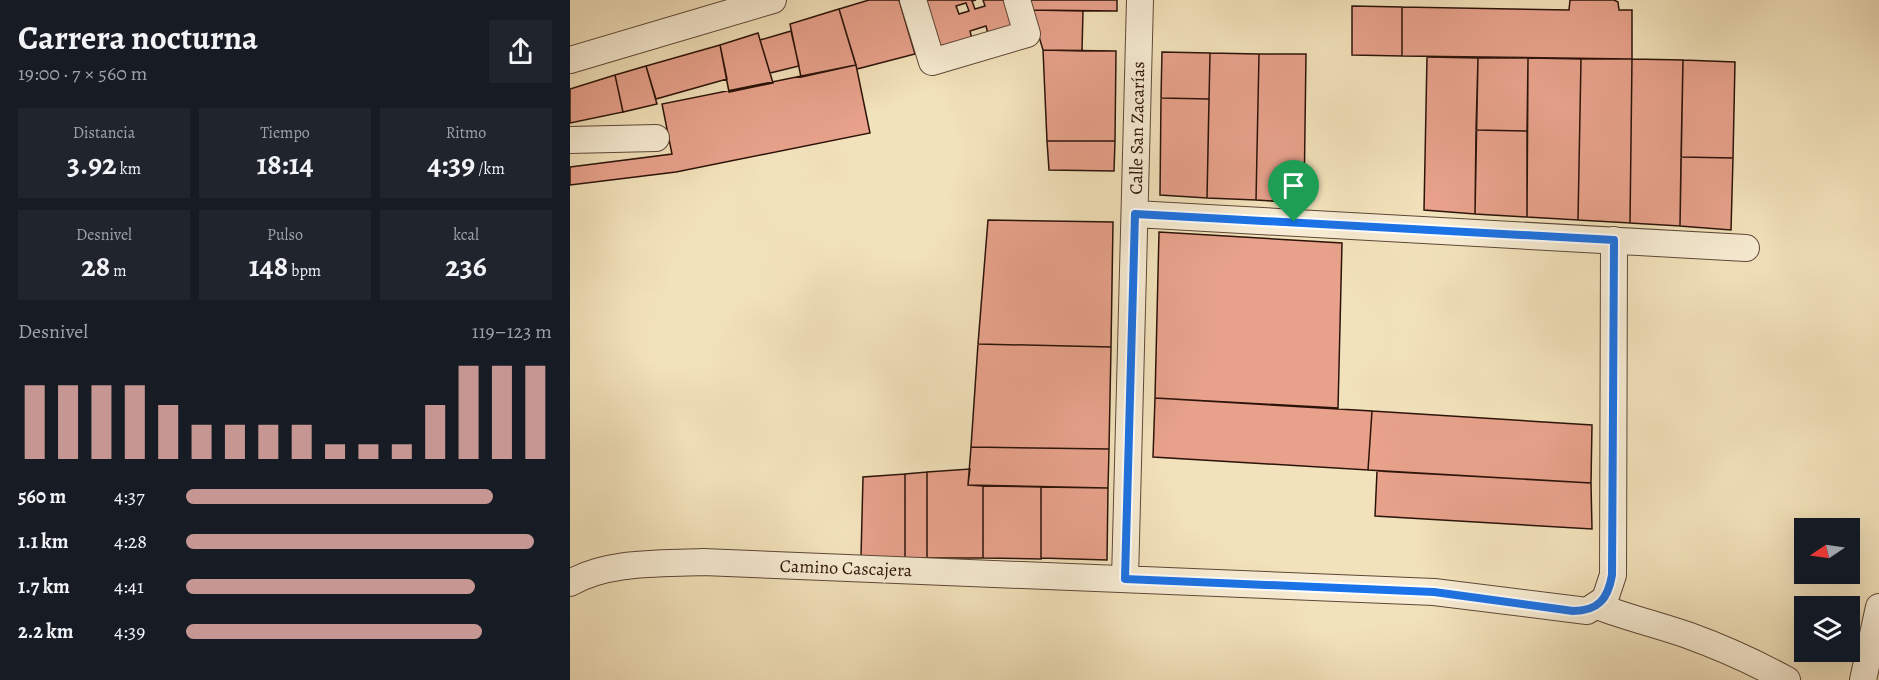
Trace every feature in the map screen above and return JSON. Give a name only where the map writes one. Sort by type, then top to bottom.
[{"type":"street","points":[[570,60],[772,0]]},
{"type":"street","points":[[913,0],[932,62],[1027,34],[1017,0]]},
{"type":"street","name":"Calle San Zacarías","points":[[1125,579],[1140,0]]},
{"type":"street","points":[[570,140],[656,138]]},
{"type":"street","points":[[1135,214],[1746,248]]},
{"type":"street","points":[[1614,240],[1612,575],[1605,599],[1597,606],[1634,620],[1690,636],[1757,664],[1787,680]]},
{"type":"street","name":"Camino Cascajera","points":[[570,583],[583,576],[632,565],[703,562],[1434,592],[1573,611],[1587,611],[1597,606]]},
{"type":"street","points":[[1863,680],[1879,608]]},
{"type":"building","points":[[869,0],[899,0],[915,54],[857,69],[839,9]]},
{"type":"building","points":[[926,0],[976,0],[972,1],[975,9],[985,6],[983,0],[1007,0],[1015,26],[988,34],[986,26],[970,31],[972,39],[941,48]],"holes":[[[966,3],[969,11],[959,14],[956,6]]]},
{"type":"building","points":[[1028,0],[1117,0],[1117,11],[1031,10]]},
{"type":"building","points":[[1570,0],[1614,0],[1618,2],[1619,10],[1632,10],[1632,59],[1402,56],[1402,7],[1569,10]]},
{"type":"building","points":[[1352,6],[1402,7],[1402,56],[1352,55]]},
{"type":"building","points":[[839,9],[856,65],[801,77],[790,24]]},
{"type":"building","points":[[1031,10],[1083,11],[1082,51],[1043,50]]},
{"type":"building","points":[[791,31],[799,66],[770,73],[760,40]]},
{"type":"building","points":[[758,33],[773,83],[729,92],[720,45]]},
{"type":"building","points":[[720,45],[727,79],[656,99],[646,66]]},
{"type":"building","points":[[1043,50],[1116,51],[1115,141],[1047,141]]},
{"type":"building","points":[[1162,52],[1210,53],[1209,99],[1161,98]]},
{"type":"building","points":[[1210,53],[1259,54],[1256,200],[1207,198]]},
{"type":"building","points":[[1259,54],[1306,54],[1304,203],[1256,200]]},
{"type":"building","points":[[1427,57],[1478,58],[1475,214],[1424,210]]},
{"type":"building","points":[[1478,58],[1528,58],[1527,131],[1476,130]]},
{"type":"building","points":[[1528,58],[1581,59],[1578,220],[1527,217]]},
{"type":"building","points":[[1581,59],[1632,59],[1630,223],[1578,220]]},
{"type":"building","points":[[1632,59],[1683,60],[1680,226],[1630,223]]},
{"type":"building","points":[[1683,60],[1735,62],[1733,158],[1681,157]]},
{"type":"building","points":[[856,65],[870,133],[676,172],[570,185],[570,167],[672,154],[662,104]]},
{"type":"building","points":[[646,66],[657,104],[623,112],[615,75]]},
{"type":"building","points":[[615,75],[623,112],[570,123],[570,89]]},
{"type":"building","points":[[1161,98],[1209,99],[1207,198],[1160,195]]},
{"type":"building","points":[[1476,130],[1527,131],[1527,217],[1475,214]]},
{"type":"building","points":[[1047,141],[1115,141],[1114,171],[1049,170]]},
{"type":"building","points":[[1681,157],[1733,158],[1731,230],[1680,226]]},
{"type":"building","points":[[988,220],[1113,222],[1111,347],[978,344]]},
{"type":"building","points":[[1159,232],[1342,243],[1338,408],[1155,398]]},
{"type":"building","points":[[978,344],[1111,347],[1109,449],[971,447]]},
{"type":"building","points":[[1155,398],[1372,411],[1368,470],[1153,457]]},
{"type":"building","points":[[1372,411],[1592,425],[1591,483],[1368,470]]},
{"type":"building","points":[[971,447],[1109,449],[1108,488],[968,485]]},
{"type":"building","points":[[970,469],[968,485],[983,486],[983,558],[927,558],[927,472]]},
{"type":"building","points":[[1377,471],[1591,483],[1592,529],[1375,516]]},
{"type":"building","points":[[927,472],[927,558],[905,558],[905,474]]},
{"type":"building","points":[[905,474],[905,558],[861,557],[863,477]]},
{"type":"building","points":[[983,486],[1041,487],[1041,559],[983,558]]},
{"type":"building","points":[[1041,487],[1108,488],[1107,560],[1041,558]]},
{"type":"route","points":[[1135,214],[1294,222],[1614,240],[1612,575],[1610,589],[1605,599],[1597,606],[1587,611],[1573,611],[1434,592],[1125,579],[1135,214]]}]
